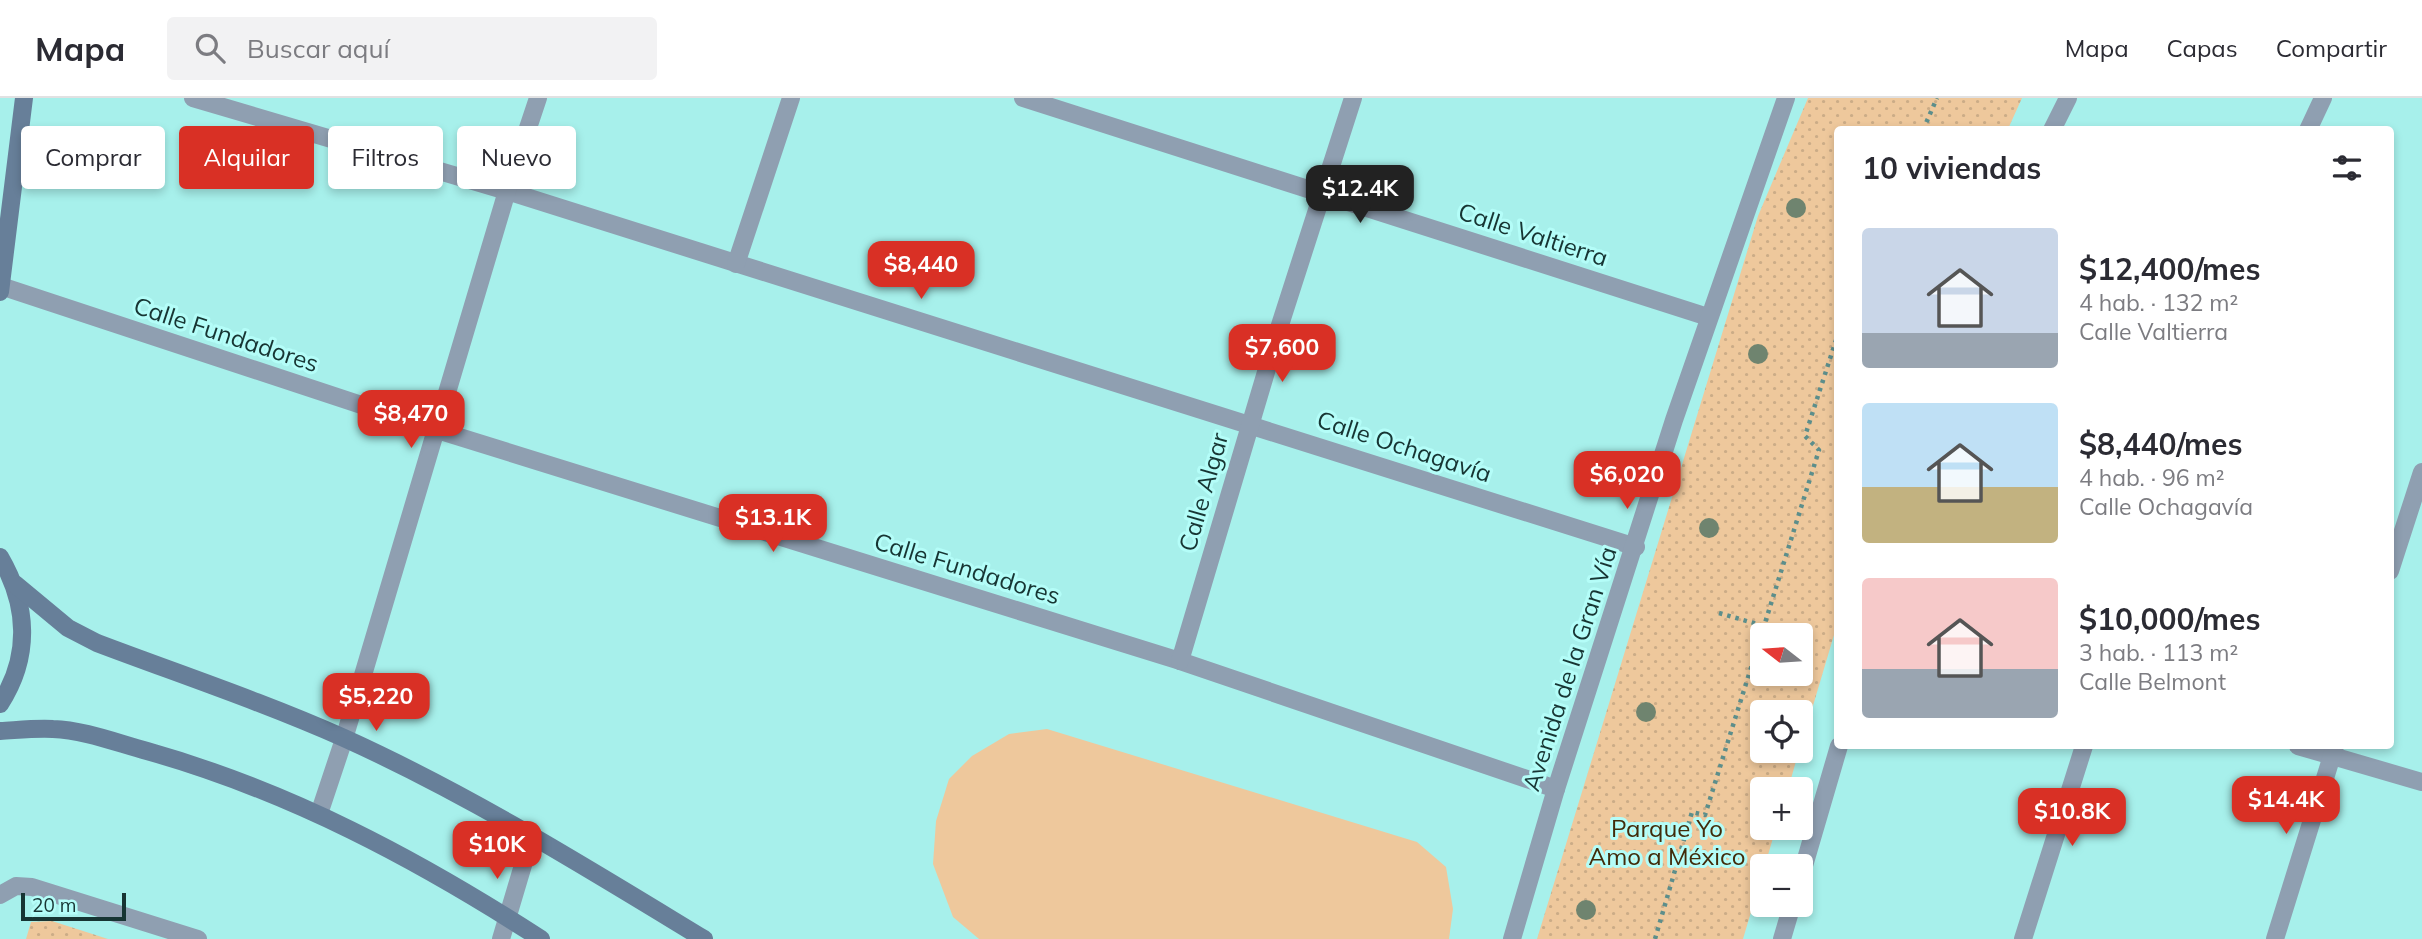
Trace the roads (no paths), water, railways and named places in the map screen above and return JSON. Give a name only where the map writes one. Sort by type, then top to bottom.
[{"type":"street","points":[[0,292],[24,98]]},
{"type":"street","name":"Calle Ochagavía","points":[[193,98],[507,191],[1250,423],[1636,547]]},
{"type":"street","points":[[318,814],[344,739],[507,191],[538,98]]},
{"type":"street","points":[[736,264],[792,98]]},
{"type":"street","name":"Calle Valtierra","points":[[1023,98],[1708,317]]},
{"type":"street","name":"Calle Algar","points":[[1180,661],[1250,423],[1353,98]]},
{"type":"street","name":"Avenida de la Gran Vía","points":[[1512,939],[1556,789],[1708,317],[1786,98]]},
{"type":"street","points":[[2054,126],[2068,98]]},
{"type":"street","points":[[2310,126],[2323,98]]},
{"type":"street","name":"Calle Fundadores","points":[[1,286],[437,430],[1180,661],[1556,789]]},
{"type":"street","points":[[2394,558],[2422,472]]},
{"type":"street","points":[[0,557],[15,583],[24,624],[19,665],[0,704]]},
{"type":"street","points":[[15,583],[68,628],[97,643],[344,739],[532,835],[704,939]]},
{"type":"street","points":[[0,731],[55,729],[108,740],[190,764],[318,814],[416,862],[541,939]]},
{"type":"street","points":[[1807,854],[1838,749]]},
{"type":"street","points":[[2023,939],[2083,749]]},
{"type":"street","points":[[2275,939],[2333,751],[2422,782]]},
{"type":"street","points":[[501,939],[532,835]]},
{"type":"street","points":[[0,895],[16,886],[32,887],[198,939]]},
{"type":"street","points":[[1782,939],[1788,917]]},
{"type":"park label","name":"Parque Yo Amo a México","points":[[1667,843]]}]
